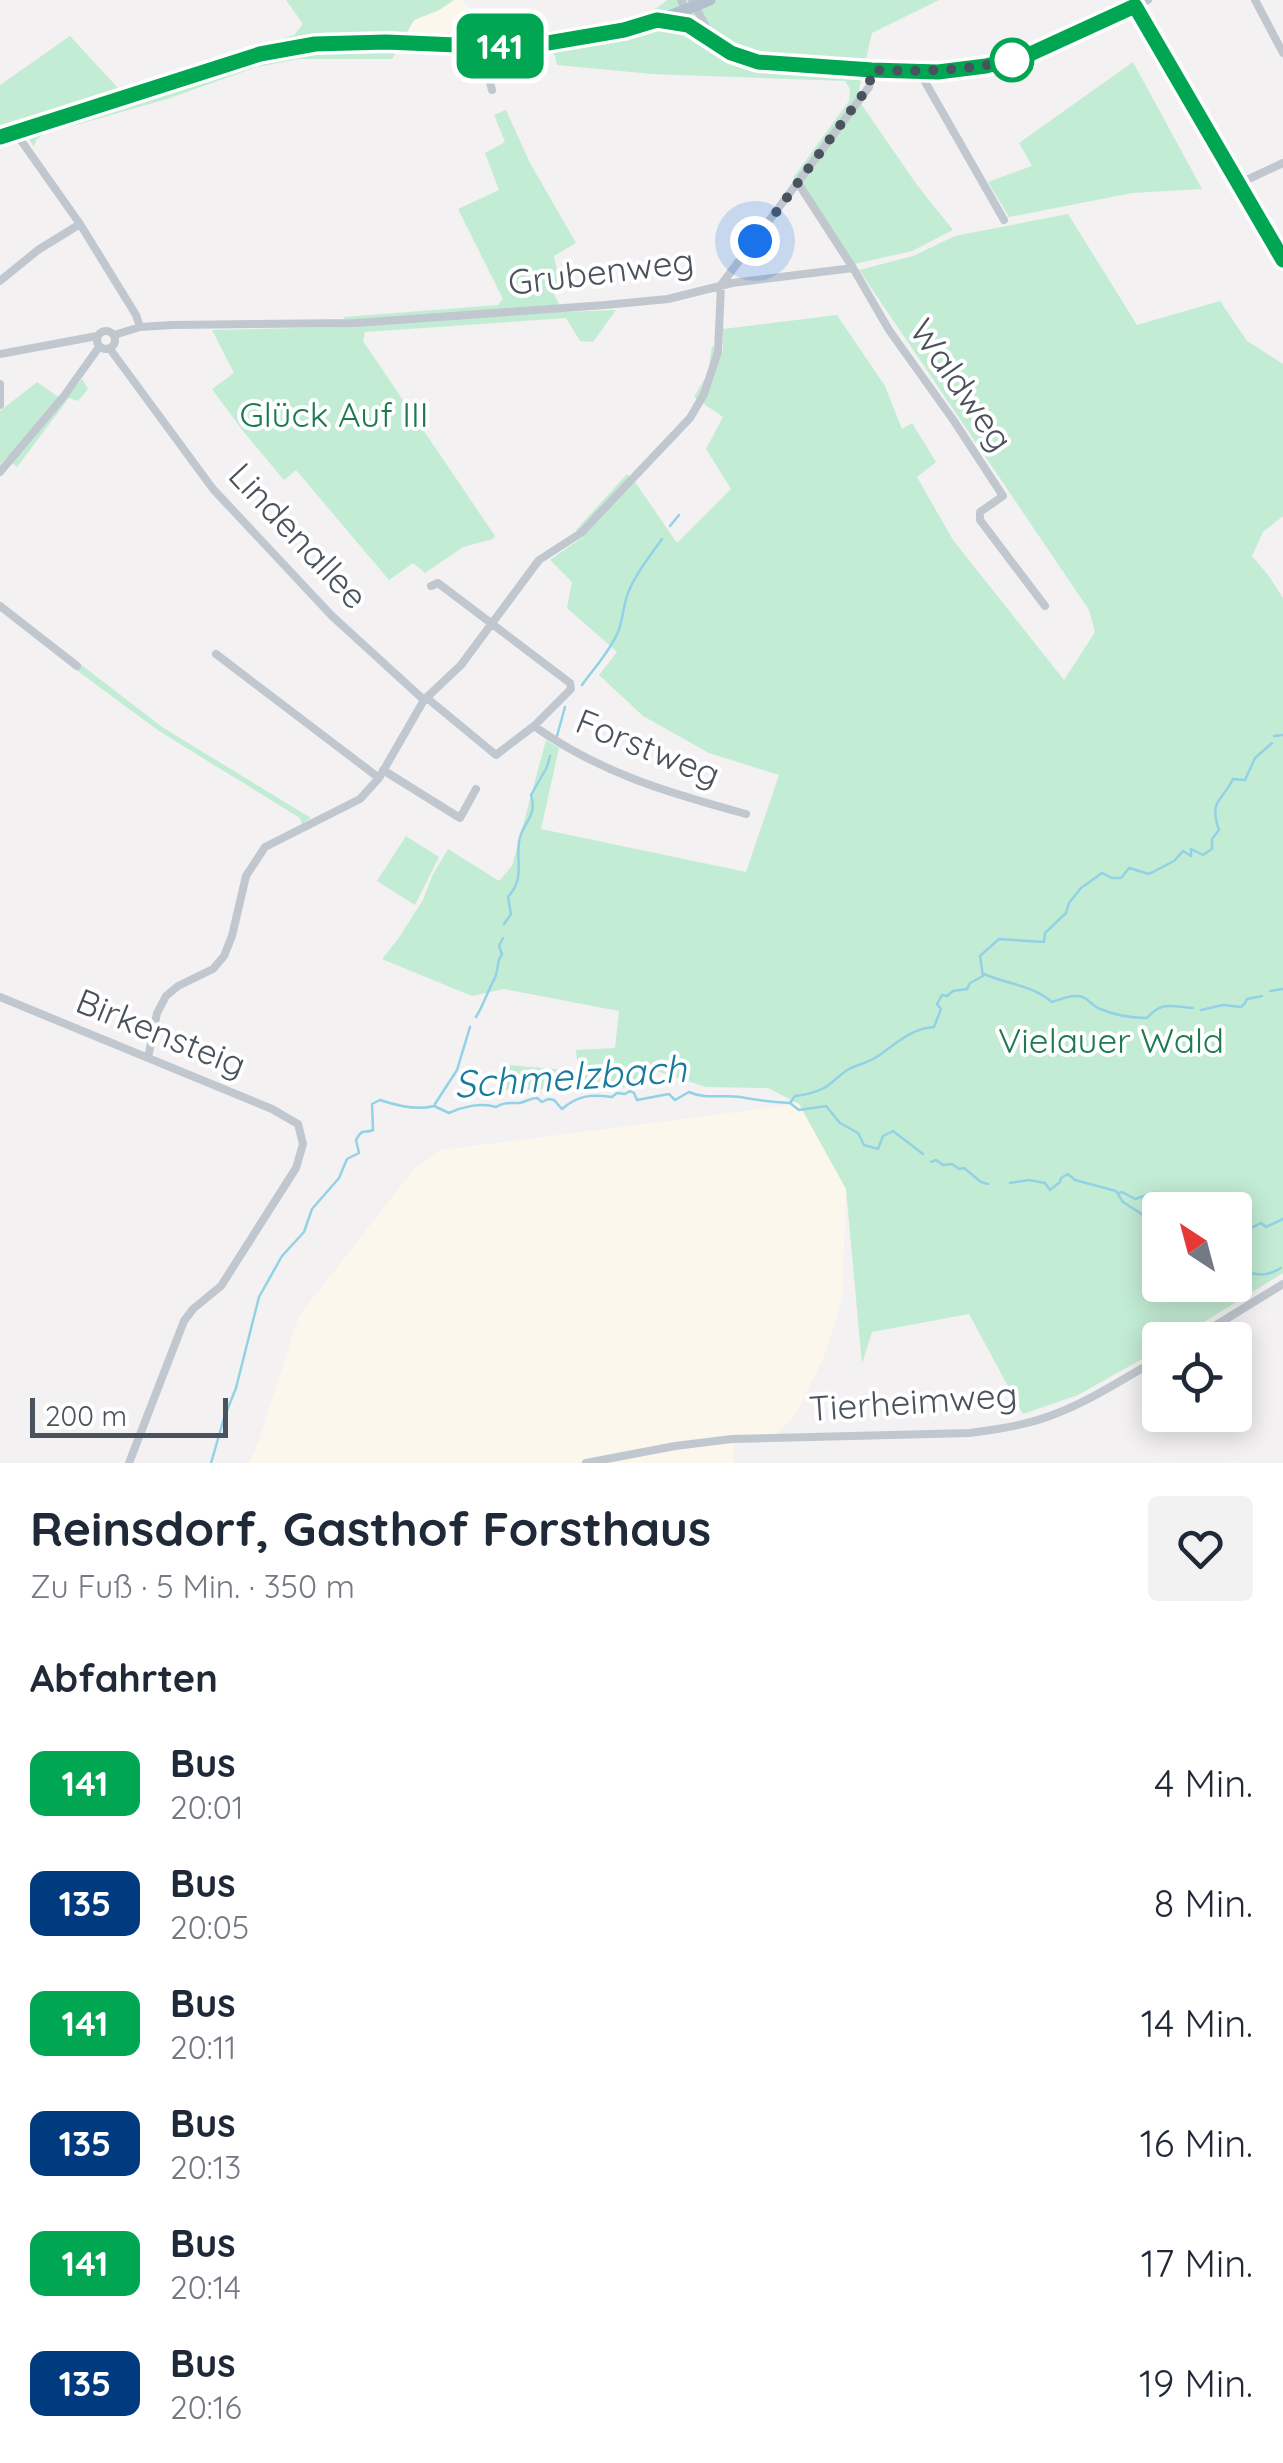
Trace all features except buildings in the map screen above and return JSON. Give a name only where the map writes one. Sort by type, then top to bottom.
[{"type":"main road","points":[[0,138],[214,68],[301,46],[347,42],[542,44],[624,30],[657,20],[688,4],[710,0]]},
{"type":"street","points":[[657,20],[694,29],[716,46],[758,62],[924,72],[1012,60],[1060,42],[1133,3],[1148,0]]},
{"type":"street","points":[[1254,0],[1278,34],[1283,53]]},
{"type":"street","points":[[1133,3],[1283,260]]},
{"type":"street","points":[[688,4],[694,29]]},
{"type":"street","points":[[688,4],[716,46]]},
{"type":"street","points":[[480,46],[492,90]]},
{"type":"street","points":[[148,1058],[157,1013],[166,996],[213,969],[224,956],[246,876],[265,847],[360,799],[381,774],[425,699],[462,664],[539,560],[582,534],[690,418],[704,394],[718,352],[721,284],[869,86],[872,70]]},
{"type":"street","points":[[924,72],[924,80],[1004,220]]},
{"type":"street","points":[[16,132],[80,224],[140,327]]},
{"type":"street","points":[[1240,183],[1283,163]]},
{"type":"street","name":"Waldweg","points":[[798,184],[888,330],[1003,496],[980,512],[980,520],[1046,606]]},
{"type":"street","points":[[0,280],[80,224]]},
{"type":"street","name":"Grubenweg","points":[[114,335],[140,327],[232,322],[356,323],[668,299],[721,284],[853,268]]},
{"type":"street","points":[[0,354],[98,336],[106,331],[114,335],[110,348],[99,347]]},
{"type":"street","points":[[98,336],[99,347]]},
{"type":"street","points":[[0,472],[99,347]]},
{"type":"street","name":"Lindenallee","points":[[110,348],[213,488],[332,616],[425,699],[496,755]]},
{"type":"street","points":[[0,384],[0,405]]},
{"type":"street","points":[[430,586],[438,583],[491,623]]},
{"type":"street","points":[[0,606],[77,666]]},
{"type":"street","name":"Forstweg","points":[[491,623],[570,683],[571,689],[534,726],[496,755]]},
{"type":"street","points":[[216,654],[381,774],[460,818],[476,789]]},
{"type":"street","name":"Forstweg","points":[[534,726],[562,746],[613,772],[746,814]]},
{"type":"street","name":"Birkensteig","points":[[0,996],[272,1109],[298,1124],[302,1144],[296,1168],[220,1286],[184,1321],[129,1463]]},
{"type":"street","points":[[1221,1322],[1283,1284]]},
{"type":"street","name":"Tierheimweg","points":[[586,1463],[732,1439],[1001,1428],[1075,1406],[1142,1368]]},
{"type":"shaded area","points":[[454,0],[468,6],[476,39],[405,36],[414,20]]},
{"type":"shaded area","points":[[799,1104],[846,1189],[842,1300],[823,1359],[794,1417],[775,1435],[732,1439],[734,1463],[249,1463],[299,1316],[414,1169],[441,1150]]},
{"type":"green space","points":[[286,0],[454,0],[414,20],[392,59],[299,59],[257,67],[167,99],[44,134],[34,147],[17,120],[0,125],[0,85],[70,36],[118,88],[294,35],[303,24]]},
{"type":"green space","points":[[667,0],[939,0],[872,33],[857,98],[953,230],[912,251],[855,264],[804,187],[793,178],[849,101],[850,89],[845,81],[652,74],[557,65],[549,32],[629,18]]},
{"type":"green space","points":[[1133,62],[1202,189],[1132,193],[1009,217],[988,182],[1032,166],[1019,143]]},
{"type":"green space","name":"Glück Auf III","points":[[506,110],[530,163],[576,243],[554,256],[559,281],[552,290],[563,312],[616,310],[593,342],[580,341],[566,318],[365,332],[363,341],[495,536],[463,547],[425,573],[413,563],[389,580],[296,470],[284,480],[212,389],[234,373],[212,330],[346,327],[344,317],[498,305],[503,299],[458,209],[499,190],[485,153],[505,142],[494,115]]},
{"type":"green space","name":"Vielauer Wald","points":[[1068,214],[1137,325],[1220,301],[1247,341],[1283,364],[1283,516],[1263,532],[1252,556],[1283,598],[1283,1273],[1252,1292],[1252,1192],[1142,1192],[1142,1302],[1236,1302],[1204,1322],[1142,1322],[1142,1359],[1078,1395],[1023,1414],[969,1314],[872,1332],[862,1364],[846,1189],[799,1104],[768,1088],[706,1087],[647,1068],[636,1087],[505,1090],[508,1065],[578,1071],[576,1050],[615,1048],[619,1011],[504,989],[472,996],[382,959],[423,900],[448,849],[499,881],[512,866],[546,740],[559,748],[541,829],[746,872],[779,775],[709,753],[643,716],[599,675],[617,652],[567,608],[572,582],[550,560],[583,537],[576,530],[627,474],[677,543],[731,489],[706,449],[723,417],[694,397],[708,373],[712,346],[723,351],[723,329],[837,315],[885,386],[902,429],[912,423],[936,462],[917,477],[953,540],[1064,680],[1095,632],[1089,610],[859,270],[913,256],[955,236]]},
{"type":"green space","points":[[82,379],[88,389],[78,401],[69,398],[17,467],[6,458],[0,465],[0,411],[37,382],[57,396],[67,397]]},
{"type":"green space","points":[[79,663],[162,727],[311,818],[302,824],[300,818],[159,731],[75,669]]},
{"type":"green space","points":[[406,836],[439,857],[415,905],[377,881]]},
{"type":"waterway","points":[[670,526],[679,515]]},
{"type":"waterway","points":[[582,685],[614,640],[631,586],[662,539]]},
{"type":"waterway","points":[[557,736],[565,707]]},
{"type":"waterway","name":"Schmelzbach","points":[[1274,736],[1283,735]]},
{"type":"waterway","name":"Schmelzbach","points":[[211,1463],[236,1388],[259,1297],[282,1256],[304,1232],[312,1209],[339,1178],[347,1159],[359,1153],[358,1136],[373,1130],[372,1104],[380,1100],[413,1108],[434,1106],[449,1113],[472,1106],[496,1107],[537,1098],[542,1102],[554,1100],[562,1109],[586,1097],[612,1097],[630,1091],[637,1100],[669,1094],[675,1100],[689,1092],[790,1103],[795,1096],[824,1088],[911,1033],[934,1027],[942,995],[967,989],[983,976],[980,956],[999,939],[1044,942],[1045,933],[1066,913],[1081,888],[1102,873],[1121,878],[1129,868],[1149,874],[1174,861],[1183,851],[1191,856],[1191,849],[1203,855],[1212,849],[1212,839],[1219,830],[1215,813],[1218,802],[1233,779],[1245,780],[1255,758],[1272,743]]},
{"type":"waterway","points":[[504,924],[511,914],[508,897],[518,877],[519,842],[531,814],[531,795],[550,756]]},
{"type":"waterway","points":[[476,1017],[495,978],[503,938]]},
{"type":"waterway","points":[[984,974],[1027,988],[1052,1002],[1080,996],[1098,1008],[1129,1017],[1147,1018],[1168,1006],[1193,1008]]},
{"type":"waterway","points":[[1270,991],[1283,989]]},
{"type":"waterway","points":[[1201,1010],[1223,1005],[1241,1007],[1247,999],[1262,996]]},
{"type":"waterway","points":[[435,1104],[457,1070],[470,1027]]},
{"type":"waterway","points":[[790,1103],[799,1110],[826,1106],[840,1123],[858,1133],[864,1145],[878,1149],[883,1136],[893,1131],[923,1154]]},
{"type":"waterway","points":[[931,1162],[964,1168],[988,1184]]},
{"type":"waterway","points":[[1010,1183],[1029,1180],[1045,1183],[1050,1190],[1068,1174],[1075,1180],[1116,1191],[1123,1202],[1142,1214]]},
{"type":"waterway","points":[[1119,1193],[1135,1199],[1142,1197]]},
{"type":"waterway","points":[[1252,1227],[1261,1223],[1266,1227],[1283,1219]]},
{"type":"waterway","points":[[1252,1274],[1281,1268]]},
{"type":"bus line","name":"141","points":[[0,137],[260,54],[315,44],[542,44],[624,30],[657,20],[688,25],[716,46],[758,62],[938,72],[986,66],[1028,55],[1135,6],[1283,260]]},
{"type":"route","points":[[755,241],[869,86],[872,70],[938,72],[1012,60]]}]
